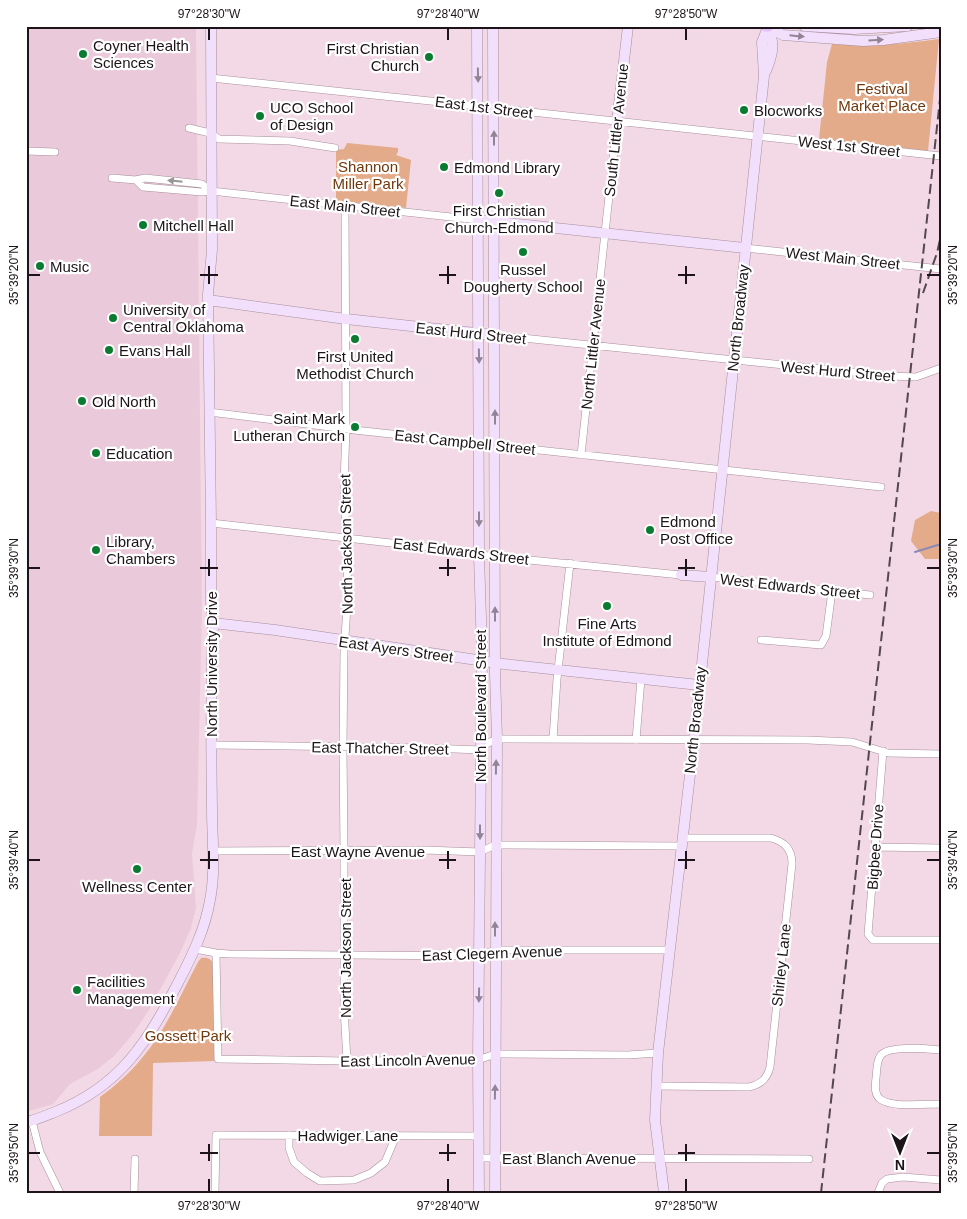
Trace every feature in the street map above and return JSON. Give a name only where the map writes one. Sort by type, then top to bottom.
[{"type":"main road","name":"North University Drive","points":[[29,1122],[87,1097],[109,1081],[133,1057],[158,1022],[195,949],[204,927],[210,899],[213,851],[213,623],[211,602],[208,300],[212,250],[211,26]]},
{"type":"main road","name":"North Boulevard Street","points":[[477,26],[481,661],[479,1193]]},
{"type":"main road","name":"North Boulevard Street","points":[[493,26],[496,739],[495,1193]]},
{"type":"main road","name":"South Littler Avenue","points":[[617,122],[628,26]]},
{"type":"main road","points":[[768,26],[783,34],[863,41],[941,32]]},
{"type":"main road","name":"North Broadway","points":[[664,1193],[655,1120],[658,1053],[694,740],[758,137],[764,76],[762,42],[768,26]]},
{"type":"main road","points":[[804,26],[854,29],[908,26]]},
{"type":"main road","name":"East 1st Street","points":[[478,106],[494,108]]},
{"type":"main road","points":[[479,220],[745,248]]},
{"type":"main road","name":"East Hurd Street","points":[[208,300],[346,319],[494,335]]},
{"type":"main road","name":"East Edwards Street","points":[[681,575],[710,578]]},
{"type":"main road","name":"East Ayers Street","points":[[213,623],[275,630],[495,663],[699,685]]},
{"type":"main road","points":[[479,1136],[495,1126]]},
{"type":"street","name":"East 1st Street","points":[[211,78],[478,106]]},
{"type":"street","name":"East 1st Street","points":[[494,108],[758,137]]},
{"type":"street","name":"South Littler Avenue","points":[[605,234],[617,122]]},
{"type":"street","points":[[188,128],[210,133],[219,139],[290,141],[334,148]]},
{"type":"street","name":"West 1st Street","points":[[758,137],[941,156]]},
{"type":"street","points":[[26,151],[55,152]]},
{"type":"street","name":"East Main Street","points":[[112,178],[136,180],[143,187],[202,192],[211,191],[479,220]]},
{"type":"street","name":"North Jackson Street","points":[[345,206],[345,537],[348,593],[343,747],[344,1008],[347,1061]]},
{"type":"street","name":"North Littler Avenue","points":[[581,455],[605,234]]},
{"type":"street","name":"West Main Street","points":[[745,248],[941,269]]},
{"type":"street","name":"East Hurd Street","points":[[494,335],[733,360]]},
{"type":"street","name":"West Hurd Street","points":[[733,360],[912,378],[941,368]]},
{"type":"street","name":"East Campbell Street","points":[[209,412],[495,446],[880,487]]},
{"type":"street","name":"East Edwards Street","points":[[211,523],[345,537],[479,555],[681,575]]},
{"type":"street","points":[[553,739],[558,670],[570,563]]},
{"type":"street","name":"West Edwards Street","points":[[710,578],[870,595]]},
{"type":"street","points":[[762,640],[821,644],[826,636],[832,590]]},
{"type":"street","points":[[636,740],[641,678]]},
{"type":"street","points":[[481,750],[484,745],[496,739],[839,741],[852,742],[896,753],[941,754]]},
{"type":"street","name":"East Thatcher Street","points":[[212,745],[481,750]]},
{"type":"street","name":"Bigbee Drive","points":[[883,751],[868,934],[873,940],[941,940]]},
{"type":"street","name":"Shirley Lane","points":[[656,1086],[748,1087],[766,1079],[770,1067],[792,864],[788,848],[784,843],[771,838],[681,842]]},
{"type":"street","name":"East Wayne Avenue","points":[[213,851],[425,850],[480,852],[495,845],[681,842]]},
{"type":"street","points":[[876,847],[941,848]]},
{"type":"street","name":"East Clegern Avenue","points":[[195,949],[216,953],[480,956],[495,950],[670,950]]},
{"type":"street","name":"East Lincoln Avenue","points":[[216,953],[218,1059],[347,1061],[478,1060],[495,1054],[628,1055],[658,1053]]},
{"type":"street","points":[[941,1050],[897,1049],[887,1051],[881,1055],[877,1064],[875,1086],[876,1094],[880,1100],[889,1103],[941,1104]]},
{"type":"street","points":[[29,1122],[40,1152],[60,1193]]},
{"type":"street","name":"Hadwiger Lane","points":[[214,1193],[216,1135],[479,1136]]},
{"type":"street","points":[[289,1135],[289,1148],[294,1162],[307,1174],[320,1181],[354,1180],[371,1173],[385,1162],[396,1136]]},
{"type":"street","name":"East Blanch Avenue","points":[[480,1158],[809,1159]]},
{"type":"street","points":[[134,1193],[135,1159]]},
{"type":"street","points":[[878,1193],[882,1183],[887,1179],[903,1177],[941,1180]]},
{"type":"shaded area","name":"University of Central Oklahoma","points":[[26,26],[196,26],[202,609],[197,825],[192,853],[196,908],[191,928],[180,953],[149,1010],[133,1034],[114,1056],[98,1069],[70,1084],[53,1104],[26,1112]]},
{"type":"green space","name":"Festival Market Place","points":[[939,39],[928,151],[819,139],[827,62],[832,44],[886,44]]},
{"type":"green space","name":"Shannon Miller Park","points":[[347,143],[398,148],[396,155],[411,160],[406,208],[336,201],[336,150],[344,149]]},
{"type":"green space","points":[[931,511],[941,513],[941,559],[925,559],[911,541],[915,520]]},
{"type":"green space","name":"Gossett Park","points":[[201,958],[209,959],[214,966],[214,1061],[153,1063],[152,1136],[99,1136],[100,1097],[117,1084],[151,1047],[166,1024]]},
{"type":"waterway","points":[[915,552],[941,544]]},
{"type":"railway","points":[[821,1193],[941,90]]},
{"type":"railway","points":[[923,293],[937,253],[941,235]]},
{"type":"place","name":"Coyner Health Sciences","points":[[83,54]]},
{"type":"place","name":"First Christian Church","points":[[429,57]]},
{"type":"place","name":"Blocworks","points":[[744,110]]},
{"type":"place","name":"UCO School of Design","points":[[260,116]]},
{"type":"place","name":"Edmond Library","points":[[444,167]]},
{"type":"place","name":"First Christian Church-Edmond","points":[[499,193]]},
{"type":"place","name":"Mitchell Hall","points":[[143,225]]},
{"type":"place","name":"Russel Dougherty School","points":[[523,252]]},
{"type":"place","name":"Music","points":[[40,266]]},
{"type":"place","name":"University of Central Oklahoma","points":[[113,318]]},
{"type":"place","name":"First United Methodist Church","points":[[355,339]]},
{"type":"place","name":"Evans Hall","points":[[109,350]]},
{"type":"place","name":"Old North","points":[[82,401]]},
{"type":"place","name":"Saint Mark Lutheran Church","points":[[355,427]]},
{"type":"place","name":"Education","points":[[96,453]]},
{"type":"place","name":"Edmond Post Office","points":[[650,530]]},
{"type":"place","name":"Library, Chambers","points":[[96,550]]},
{"type":"place","name":"Fine Arts Institute of Edmond","points":[[607,606]]},
{"type":"place","name":"Wellness Center","points":[[137,869]]},
{"type":"place","name":"Facilities Management","points":[[77,990]]}]
